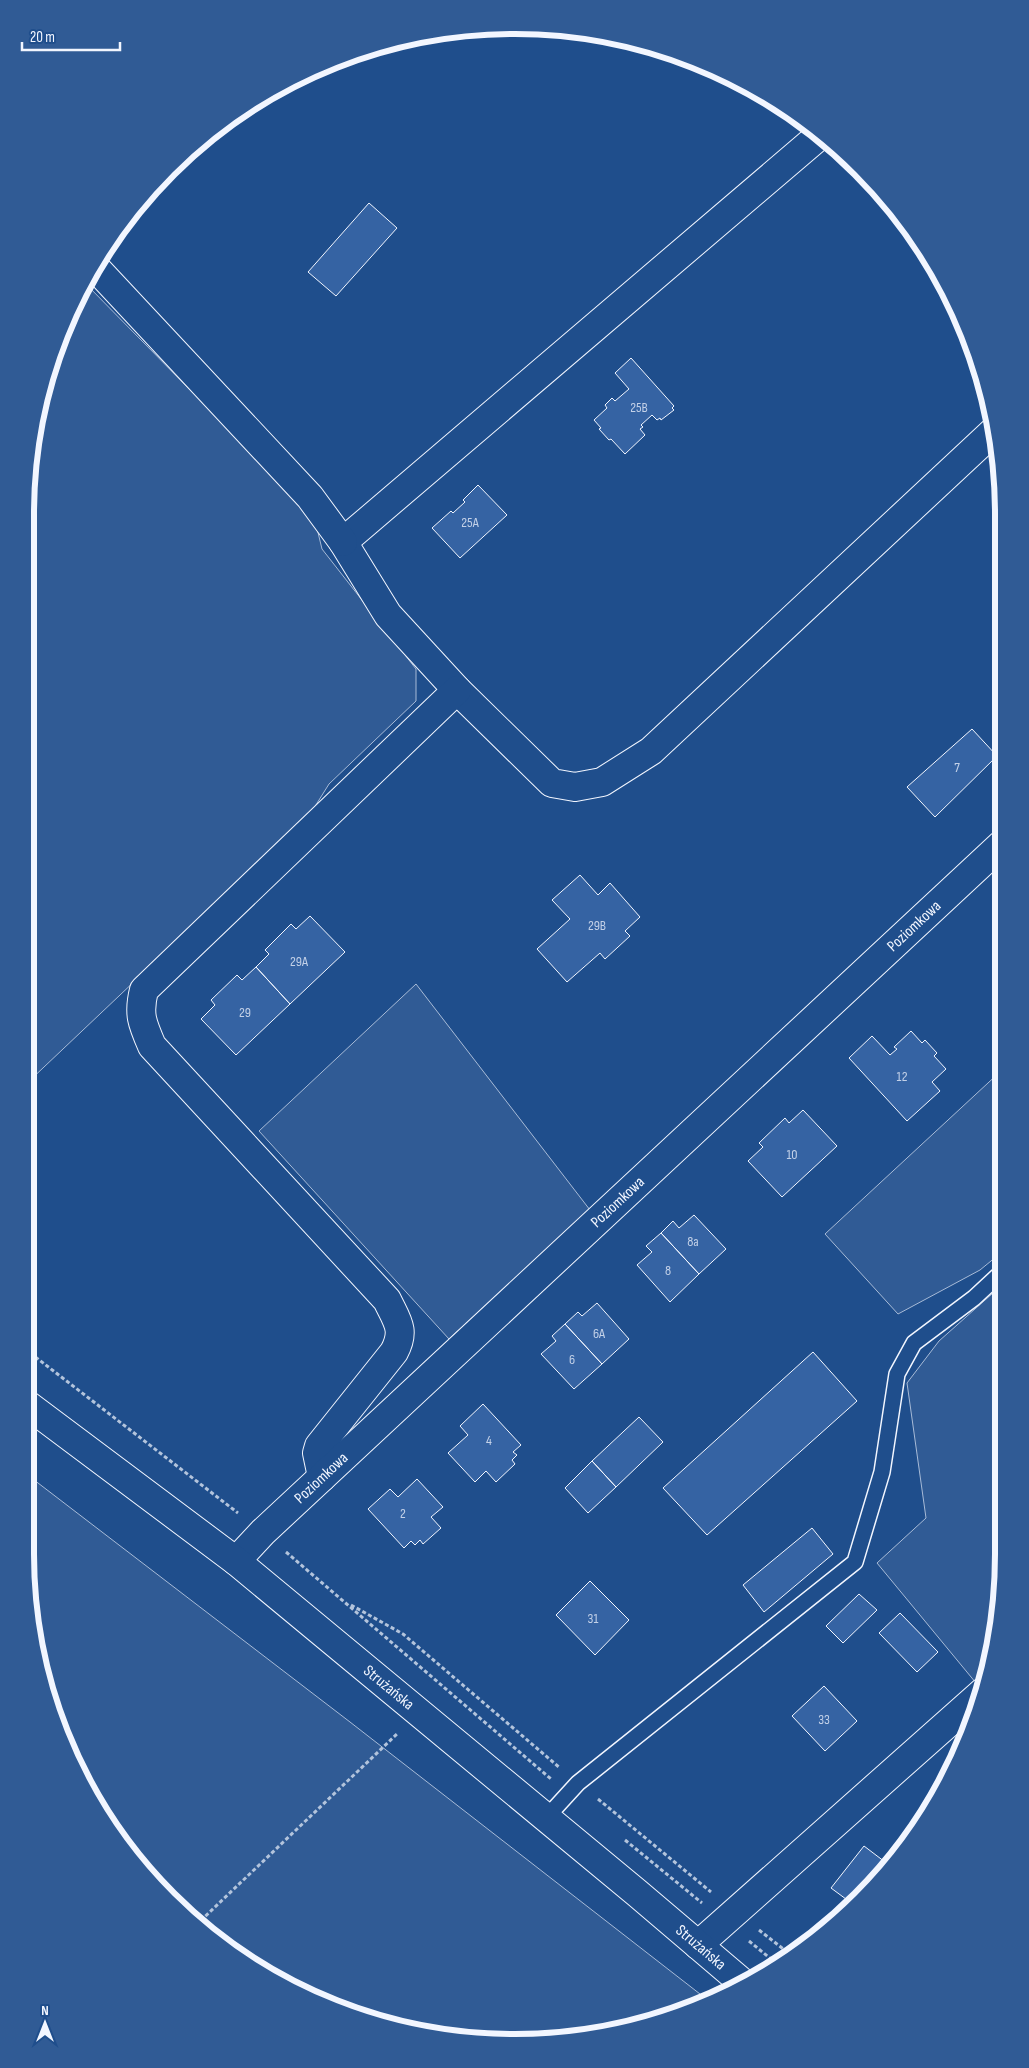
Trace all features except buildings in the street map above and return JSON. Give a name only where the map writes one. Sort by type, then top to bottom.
[{"type":"street","points":[[343,542],[815,139]]},
{"type":"street","points":[[100,271],[310,497],[343,542],[388,615],[456,690],[552,783],[575,787],[602,782],[651,751],[988,436]]},
{"type":"street","points":[[322,1477],[317,1453],[319,1446],[394,1352],[400,1341],[400,1327],[387,1300],[152,1046],[144,1028],[140,1008],[144,990],[456,690]]},
{"type":"street","name":"Poziomkowa","points":[[236,1561],[263,1532],[995,851]]},
{"type":"street","name":"Strużańska","points":[[34,1410],[236,1561],[738,1979]]},
{"type":"street","points":[[698,1945],[972,1702]]},
{"type":"lane","points":[[546,1818],[578,1783],[855,1562],[882,1472],[897,1374],[914,1344],[974,1298],[995,1278]]},
{"type":"path","points":[[34,1356],[263,1532],[344,1601]]},
{"type":"path","points":[[203,1919],[401,1730]]},
{"type":"shaded area","points":[[90,288],[314,516],[322,549],[416,669],[416,701],[329,784],[309,816],[34,1076],[35,483],[43,421],[50,390],[70,331]]},
{"type":"shaded area","points":[[416,984],[590,1210],[449,1339],[259,1131]]},
{"type":"shaded area","points":[[995,1076],[995,1258],[980,1270],[898,1314],[825,1234]]},
{"type":"shaded area","points":[[995,1291],[994,1585],[986,1647],[979,1678],[976,1683],[877,1563],[926,1518],[907,1383],[939,1341]]},
{"type":"shaded area","points":[[34,1480],[703,1996],[639,2018],[577,2030],[514,2034],[452,2030],[390,2018],[331,1998],[274,1970],[222,1935],[175,1893],[133,1846],[98,1794],[70,1737],[50,1678],[38,1616],[34,1554]]}]
